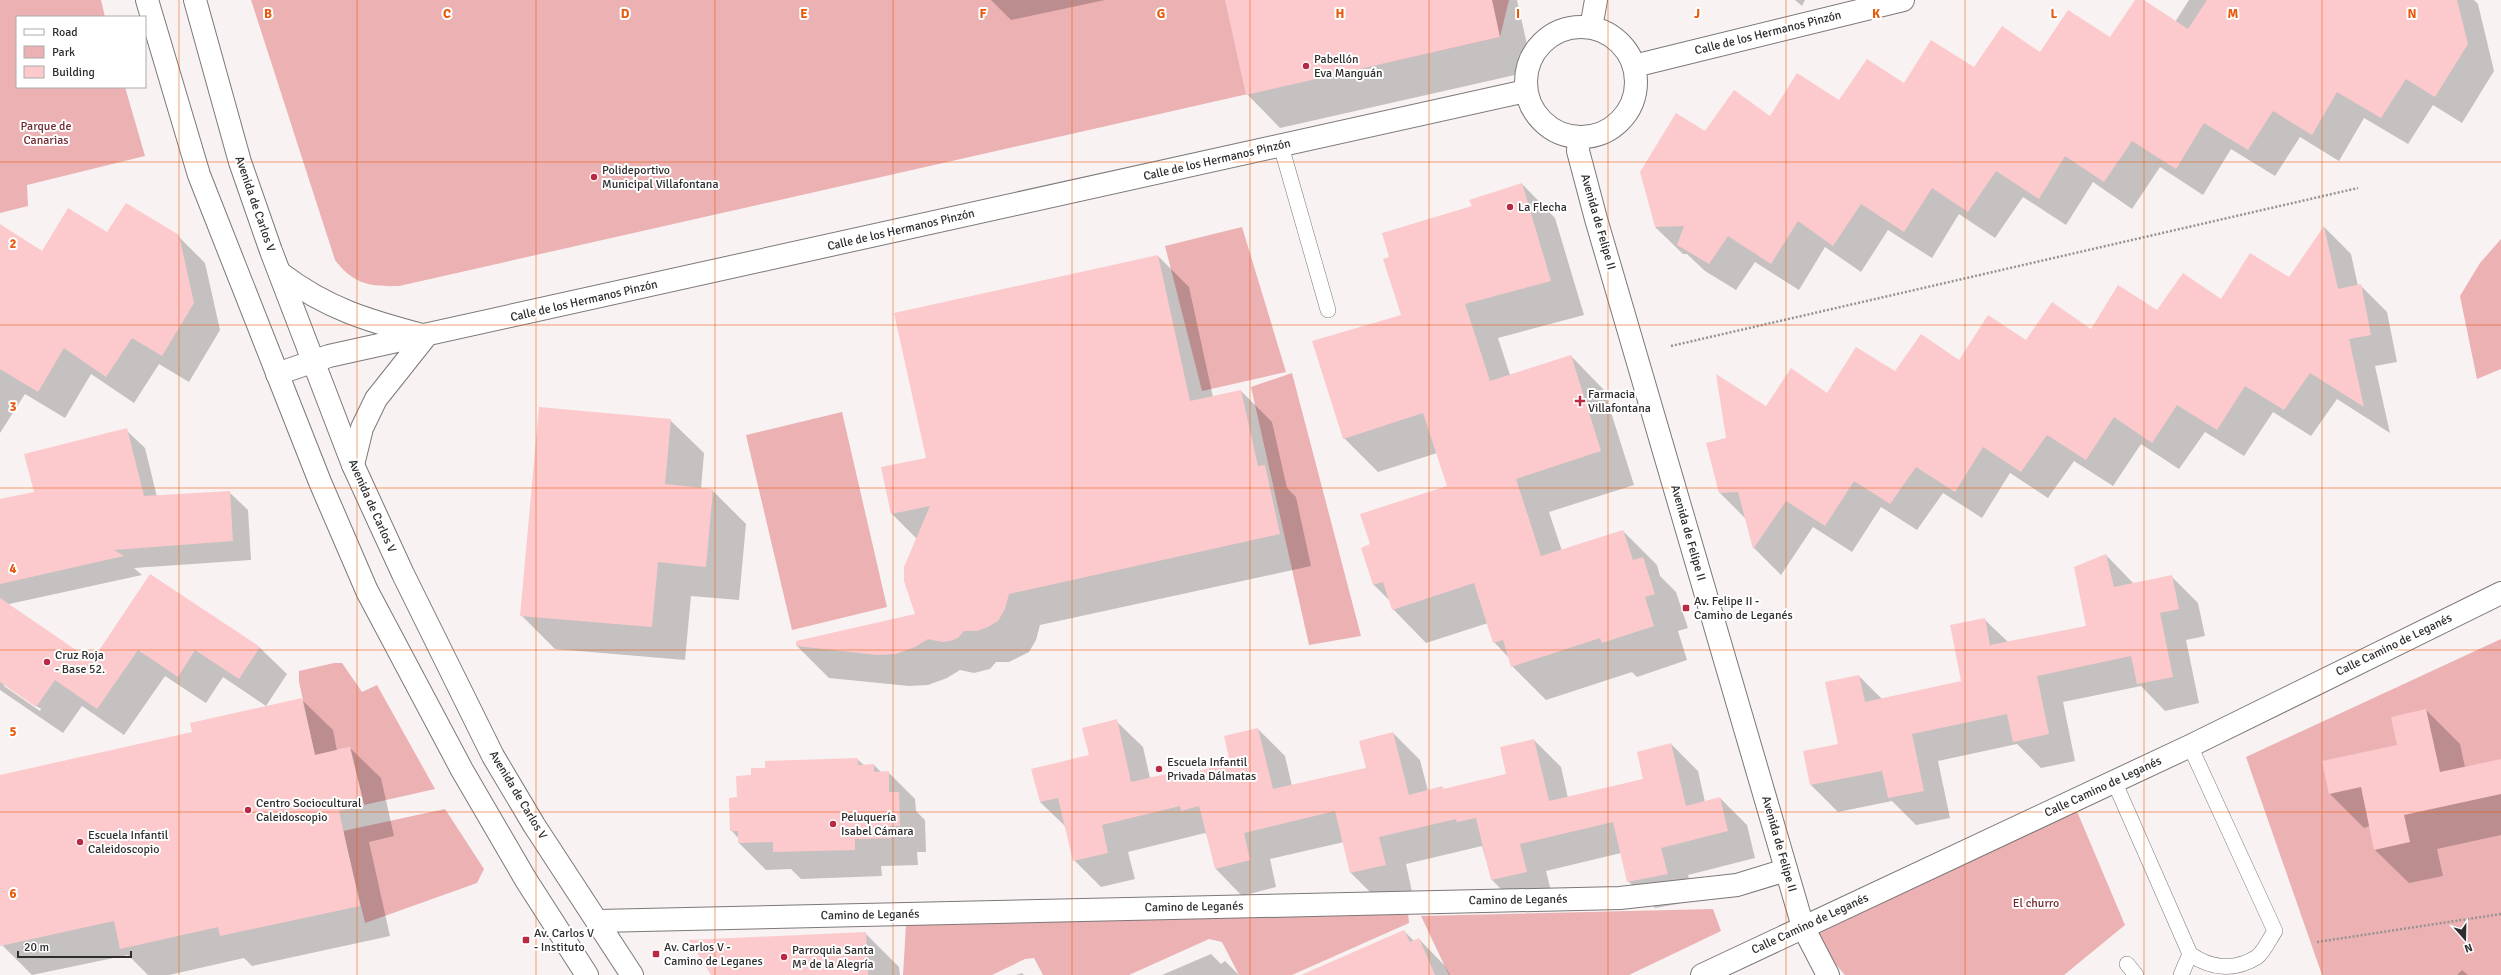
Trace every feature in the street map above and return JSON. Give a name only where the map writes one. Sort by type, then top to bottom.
[{"type":"street","points":[[147,0],[199,175],[277,374],[367,591],[462,770],[526,880],[587,975]]},
{"type":"street","name":"Avenida de Carlos V","points":[[195,0],[240,162],[280,273],[353,465],[402,574],[493,756],[534,825],[632,975]]},
{"type":"street","points":[[1591,28],[1596,0]]},
{"type":"street","name":"Calle de los Hermanos Pinzón","points":[[1634,66],[1903,0]]},
{"type":"street","points":[[1591,28],[1610,35],[1625,48],[1634,66],[1636,87],[1630,107],[1617,124],[1600,134],[1579,138],[1560,134],[1544,124],[1532,109],[1526,91],[1528,65],[1542,43],[1565,29],[1591,28]]},
{"type":"street","name":"Calle de los Hermanos Pinzón","points":[[277,374],[329,356],[426,336],[1526,91]]},
{"type":"street","name":"Avenida de Felipe II","points":[[1579,138],[1578,151],[1596,219],[1786,870],[1803,927],[1828,975]]},
{"type":"street","points":[[280,273],[300,289],[335,308],[367,320],[426,336],[376,399],[362,428],[353,465]]},
{"type":"street","name":"Calle Camino de Leganés","points":[[1702,975],[2190,746],[2501,593]]},
{"type":"street","name":"Camino de Leganés","points":[[598,921],[1620,898],[1737,885],[1786,870]]},
{"type":"lane","points":[[1281,146],[1328,310]]},
{"type":"lane","points":[[2114,781],[2190,954],[2205,965],[2234,967],[2258,956],[2275,931],[2190,746]]},
{"type":"lane","points":[[2181,975],[2190,954]]},
{"type":"path","points":[[1671,346],[2358,188]]},
{"type":"path","points":[[2317,942],[2501,914]]},
{"type":"green space","name":"Parque de Canarias","points":[[0,0],[101,0],[105,16],[16,16],[16,88],[125,88],[145,156],[27,185],[28,206],[0,213]]},
{"type":"green space","name":"Polideportivo Municipal Villafontana","points":[[251,0],[1509,0],[1500,37],[399,286],[379,286],[371,285],[356,279],[342,268],[335,260]]},
{"type":"green space","points":[[1242,227],[1286,372],[1202,391],[1165,246]]},
{"type":"green space","points":[[2501,239],[2501,369],[2477,379],[2460,296],[2480,263]]},
{"type":"green space","points":[[1292,373],[1361,636],[1309,645],[1251,387]]},
{"type":"green space","points":[[842,412],[887,607],[792,630],[746,435]]},
{"type":"green space","points":[[2501,639],[2501,975],[2322,975],[2246,757]]},
{"type":"green space","points":[[334,663],[342,663],[362,692],[377,685],[435,789],[364,805],[350,747],[315,755],[299,682],[299,671]]},
{"type":"green space","points":[[445,809],[484,869],[477,883],[365,923],[343,831]]},
{"type":"green space","name":"El churro","points":[[2076,809],[2125,925],[2064,975],[1845,975],[1803,927]]},
{"type":"green space","points":[[1713,909],[1721,931],[1629,975],[1449,975],[1421,916]]},
{"type":"green space","points":[[1408,913],[1409,923],[1292,975],[1239,975],[1222,942],[1209,939],[1129,975],[1043,975],[1034,958],[1025,959],[992,975],[903,975],[906,925]]},
{"type":"building","name":"Pabellón Eva Manguán","points":[[1225,0],[1492,0],[1500,37],[1246,95]]},
{"type":"building","points":[[2135,0],[2144,0],[2188,29],[2207,0],[2457,0],[2468,44],[2435,97],[2406,79],[2381,118],[2337,92],[2312,135],[2273,111],[2248,150],[2204,123],[2176,169],[2132,141],[2104,182],[2065,156],[2039,199],[1996,171],[1968,212],[1932,188],[1904,232],[1861,204],[1833,246],[1798,221],[1771,264],[1728,236],[1709,264],[1677,245],[1684,226],[1655,227],[1640,172],[1676,113],[1705,131],[1734,90],[1770,116],[1797,73],[1839,100],[1867,59],[1904,83],[1931,40],[1974,67],[2002,26],[2040,52],[2068,10],[2110,37]]},
{"type":"building","points":[[1522,183],[1551,281],[1465,304],[1490,381],[1571,355],[1601,451],[1516,479],[1541,556],[1623,530],[1633,560],[1643,557],[1655,594],[1645,597],[1654,626],[1602,643],[1600,638],[1511,667],[1503,640],[1493,643],[1474,583],[1392,610],[1383,582],[1373,585],[1361,548],[1370,544],[1360,514],[1447,486],[1423,413],[1343,439],[1312,341],[1401,315],[1383,259],[1389,257],[1382,233],[1472,206],[1469,200]]},
{"type":"building","points":[[126,203],[179,235],[194,303],[162,356],[132,338],[106,377],[64,348],[38,392],[0,369],[0,224],[42,251],[68,208],[107,232]]},
{"type":"building","points":[[2324,226],[2338,289],[2361,284],[2371,335],[2349,339],[2364,407],[2310,373],[2284,410],[2245,386],[2217,430],[2177,405],[2152,443],[2114,417],[2086,460],[2047,435],[2021,472],[1983,447],[1955,492],[1916,467],[1890,504],[1854,481],[1825,526],[1786,501],[1753,549],[1738,492],[1719,493],[1706,443],[1726,438],[1716,374],[1766,406],[1791,368],[1827,393],[1856,347],[1895,371],[1921,334],[1959,360],[1988,315],[2026,340],[2052,302],[2091,329],[2118,285],[2157,310],[2183,273],[2221,299],[2250,253],[2289,277]]},
{"type":"building","points":[[1158,255],[1190,401],[1241,390],[1258,466],[1265,465],[1280,534],[1009,594],[1005,609],[998,621],[988,627],[977,631],[964,631],[958,638],[950,641],[942,642],[928,639],[915,647],[896,654],[877,655],[796,646],[796,641],[915,614],[904,581],[904,567],[930,506],[891,514],[881,467],[926,458],[894,313]]},
{"type":"building","points":[[539,407],[671,419],[665,484],[713,489],[706,567],[658,562],[652,627],[520,616]]},
{"type":"building","points":[[127,428],[144,496],[230,491],[233,541],[114,550],[124,556],[0,584],[0,499],[34,492],[24,454]]},
{"type":"building","points":[[2106,554],[2114,587],[2172,575],[2179,609],[2160,613],[2173,677],[2137,684],[2131,656],[2037,676],[2049,734],[2013,742],[2007,714],[1912,734],[1924,791],[1888,798],[1882,771],[1810,785],[1803,751],[1838,744],[1825,682],[1859,675],[1865,702],[1961,681],[1950,625],[1985,618],[1990,645],[2086,626],[2074,567]]},
{"type":"building","points":[[150,574],[260,647],[239,679],[195,650],[178,677],[138,650],[97,709],[55,680],[36,707],[0,682],[0,598],[92,661]]},
{"type":"building","points":[[302,698],[315,755],[350,747],[364,805],[339,811],[360,906],[220,936],[218,927],[120,949],[114,921],[0,946],[0,775],[192,732],[190,723]]},
{"type":"building","points":[[2426,709],[2440,772],[2501,759],[2501,794],[2404,815],[2410,842],[2374,850],[2361,787],[2329,794],[2322,761],[2397,745],[2391,717]]},
{"type":"building","points":[[1117,719],[1131,782],[1166,774],[1167,779],[1230,763],[1224,736],[1258,728],[1273,789],[1366,768],[1359,741],[1393,732],[1409,795],[1442,786],[1443,789],[1506,774],[1500,747],[1534,739],[1549,801],[1643,779],[1637,752],[1671,743],[1686,806],[1720,797],[1728,831],[1661,848],[1668,874],[1627,882],[1613,822],[1520,844],[1527,872],[1491,880],[1476,818],[1457,822],[1456,819],[1379,837],[1386,865],[1350,873],[1335,811],[1244,833],[1250,860],[1215,869],[1199,806],[1181,811],[1180,806],[1102,825],[1108,853],[1073,861],[1058,798],[1040,802],[1031,769],[1089,755],[1082,728]]},
{"type":"building","points":[[858,758],[858,765],[874,764],[874,772],[889,771],[889,792],[899,792],[900,826],[890,826],[891,838],[855,839],[855,850],[773,852],[773,842],[738,843],[738,831],[730,831],[729,798],[737,797],[736,776],[751,775],[751,768],[765,768],[765,761]]},
{"type":"building","points":[[1404,930],[1410,942],[1419,938],[1435,975],[1301,975]]},
{"type":"building","name":"Parroquia Santa Mª de la Alegría","points":[[866,932],[868,975],[711,975],[689,940]]},
{"type":"place","name":"Pabellón Eva Manguán","points":[[1306,66]]},
{"type":"place","name":"Polideportivo Municipal Villafontana","points":[[594,177]]},
{"type":"place","name":"La Flecha","points":[[1510,207]]},
{"type":"place","name":"Farmacia Villafontana","points":[[1580,401]]},
{"type":"place","name":"Av. Felipe II - Camino de Leganés","points":[[1686,608]]},
{"type":"place","name":"Cruz Roja - Base 52.","points":[[47,662]]},
{"type":"place","name":"Escuela Infantil Privada Dálmatas","points":[[1159,769]]},
{"type":"place","name":"Centro Sociocultural Caleidoscopio","points":[[248,810]]},
{"type":"place","name":"Peluquería Isabel Cámara","points":[[833,824]]},
{"type":"place","name":"Escuela Infantil Caleidoscopio","points":[[80,842]]},
{"type":"place","name":"Av. Carlos V - Instituto","points":[[526,940]]},
{"type":"place","name":"Av. Carlos V - Camino de Leganes","points":[[656,954]]},
{"type":"place","name":"Parroquia Santa Mª de la Alegría","points":[[784,957]]}]
